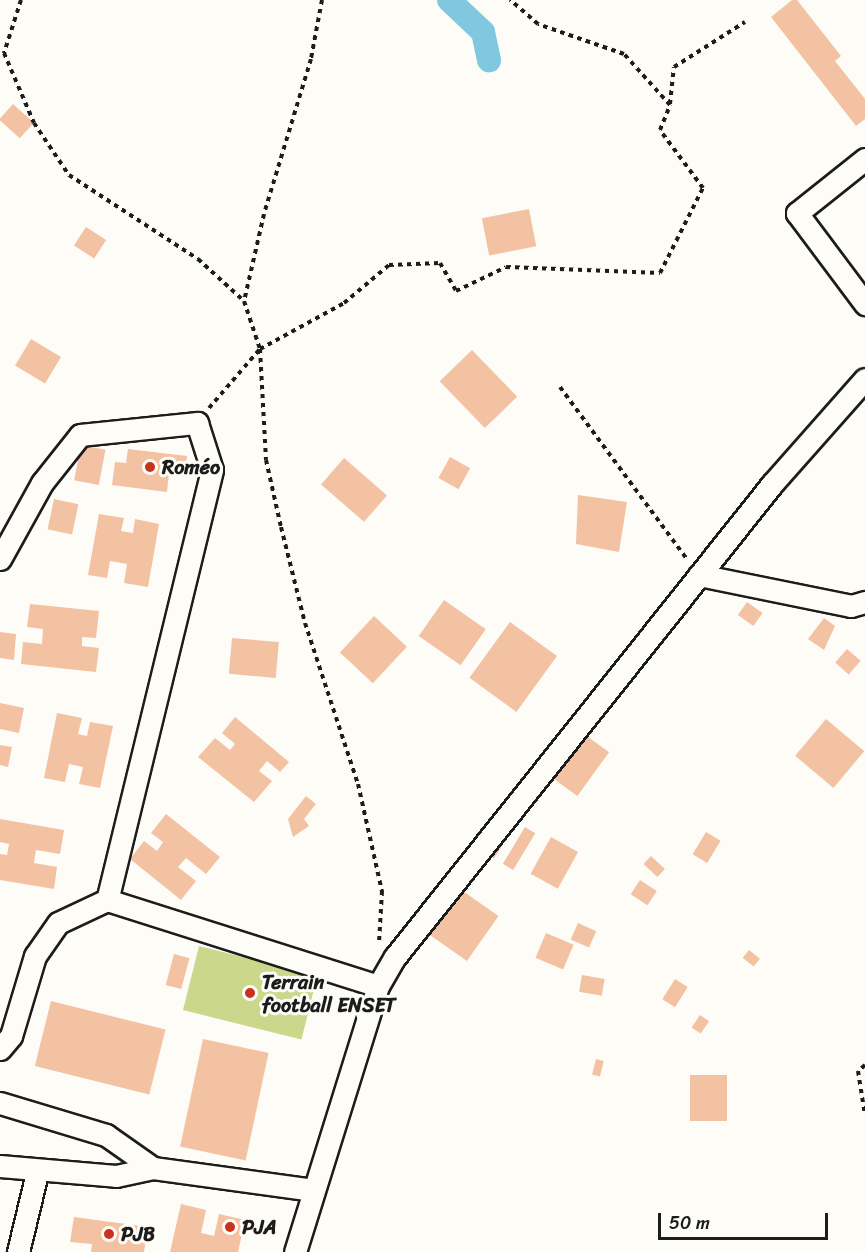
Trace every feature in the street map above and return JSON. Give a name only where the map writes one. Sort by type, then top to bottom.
[{"type":"street","points":[[865,159],[797,213],[865,304]]},
{"type":"street","points":[[295,1252],[378,986],[500,820],[699,575],[865,379]]},
{"type":"street","points":[[0,558],[42,483],[80,435],[197,423],[212,470],[107,900]]},
{"type":"street","points":[[699,575],[851,606],[865,602]]},
{"type":"street","points":[[0,1049],[11,1036],[35,956],[58,923],[107,900],[378,986]]},
{"type":"street","points":[[0,1103],[106,1136],[153,1168]]},
{"type":"street","points":[[0,1166],[37,1173],[116,1176],[153,1168],[313,1190]]},
{"type":"street","points":[[18,1252],[37,1173]]},
{"type":"path","points":[[21,0],[4,54],[34,123],[69,175],[198,259],[244,301],[260,349],[266,460],[304,623],[358,784],[382,891],[379,951]]},
{"type":"path","points":[[244,301],[264,214],[311,59],[322,0]]},
{"type":"path","points":[[510,0],[538,24],[624,54],[670,105]]},
{"type":"path","points":[[197,423],[260,349],[344,303],[389,265],[440,263],[456,291],[506,267],[660,273],[703,188],[660,130],[670,105],[674,67],[745,22]]},
{"type":"path","points":[[560,387],[699,575]]},
{"type":"path","points":[[865,1065],[858,1071],[865,1115]]},
{"type":"green space","name":"Terrain football ENSET","points":[[199,946],[317,976],[301,1040],[183,1010]]},
{"type":"building","points":[[792,0],[797,0],[841,56],[835,61],[865,99],[865,119],[856,126],[771,17]]},
{"type":"building","points":[[13,104],[34,123],[20,138],[0,121]]},
{"type":"building","points":[[529,209],[536,246],[489,255],[482,218]]},
{"type":"building","points":[[86,227],[106,240],[94,259],[74,245]]},
{"type":"building","points":[[31,339],[61,357],[45,384],[15,366]]},
{"type":"building","points":[[472,350],[517,397],[485,428],[440,381]]},
{"type":"building","points":[[81,445],[106,450],[99,485],[74,480]]},
{"type":"building","name":"Roméo","points":[[128,449],[187,456],[185,474],[169,472],[167,492],[112,485],[115,462],[126,463]]},
{"type":"building","points":[[450,457],[470,468],[458,489],[438,478]]},
{"type":"building","points":[[344,458],[387,495],[364,522],[321,484]]},
{"type":"building","points":[[578,495],[627,502],[619,552],[576,544]]},
{"type":"building","points":[[54,499],[78,504],[72,535],[48,529]]},
{"type":"building","points":[[99,514],[124,518],[121,531],[133,533],[135,519],[159,524],[148,587],[124,583],[127,564],[110,561],[107,578],[88,575]]},
{"type":"building","points":[[444,600],[486,629],[461,665],[419,636]]},
{"type":"building","points":[[747,602],[763,613],[753,626],[738,615]]},
{"type":"building","points":[[30,604],[99,611],[96,638],[82,637],[82,646],[99,648],[96,672],[21,664],[23,642],[42,644],[43,629],[27,627]]},
{"type":"building","points":[[374,616],[407,647],[373,683],[340,653]]},
{"type":"building","points":[[824,618],[835,626],[824,650],[808,639]]},
{"type":"building","points":[[510,622],[557,656],[516,712],[469,678]]},
{"type":"building","points":[[0,632],[16,634],[14,660],[0,658]]},
{"type":"building","points":[[232,638],[279,642],[276,678],[229,674]]},
{"type":"building","points":[[847,649],[861,661],[849,674],[835,663]]},
{"type":"building","points":[[0,703],[24,708],[19,733],[0,729]]},
{"type":"building","points":[[57,713],[82,718],[78,734],[87,736],[90,722],[113,726],[100,788],[79,784],[83,767],[69,764],[65,782],[44,778]]},
{"type":"building","points":[[235,717],[289,762],[280,772],[267,761],[259,771],[272,781],[254,802],[198,757],[215,738],[230,750],[235,744],[222,733]]},
{"type":"building","points":[[826,719],[864,751],[833,788],[795,756]]},
{"type":"building","points":[[584,734],[609,752],[577,796],[552,778]]},
{"type":"building","points":[[0,745],[12,747],[8,767],[0,765]]},
{"type":"building","points":[[306,796],[316,804],[304,819],[309,826],[293,837],[288,819]]},
{"type":"building","points":[[166,814],[220,857],[206,874],[186,858],[178,867],[196,881],[181,900],[130,859],[144,841],[157,851],[163,842],[151,833]]},
{"type":"building","points":[[0,819],[64,830],[60,854],[36,850],[34,863],[57,867],[54,889],[0,880],[0,854],[7,855],[9,844],[0,842]]},
{"type":"building","points":[[508,819],[516,824],[494,859],[486,854]]},
{"type":"building","points":[[525,827],[535,833],[513,870],[503,864]]},
{"type":"building","points":[[706,832],[721,841],[707,863],[693,854]]},
{"type":"building","points":[[551,837],[578,852],[558,889],[531,874]]},
{"type":"building","points":[[651,856],[665,869],[657,877],[643,864]]},
{"type":"building","points":[[640,880],[657,891],[648,905],[631,894]]},
{"type":"building","points":[[460,889],[499,916],[467,961],[428,934]]},
{"type":"building","points":[[578,923],[596,931],[589,948],[571,939]]},
{"type":"building","points":[[546,933],[574,945],[563,970],[535,958]]},
{"type":"building","points":[[749,950],[760,959],[754,967],[743,958]]},
{"type":"building","points":[[174,954],[189,958],[181,989],[166,985]]},
{"type":"building","points":[[582,975],[605,979],[602,996],[579,992]]},
{"type":"building","points":[[675,979],[688,987],[675,1007],[662,999]]},
{"type":"building","points":[[51,1001],[165,1030],[149,1095],[35,1066]]},
{"type":"building","points":[[700,1015],[709,1021],[701,1034],[692,1027]]},
{"type":"building","points":[[203,1039],[269,1053],[246,1161],[180,1147]]},
{"type":"building","points":[[596,1059],[604,1061],[600,1076],[592,1075]]},
{"type":"building","points":[[690,1075],[727,1075],[727,1121],[690,1121]]},
{"type":"building","name":"PJA","points":[[181,1204],[206,1210],[201,1233],[214,1236],[219,1214],[245,1220],[238,1252],[170,1252]]},
{"type":"building","name":"PJB","points":[[74,1217],[148,1227],[144,1252],[91,1252],[92,1244],[70,1242]]},
{"type":"waterway","points":[[449,0],[483,32],[489,60]]},
{"type":"place","name":"Roméo","points":[[150,467]]},
{"type":"place","name":"Terrain football ENSET","points":[[250,993]]},
{"type":"place","name":"PJA","points":[[230,1227]]},
{"type":"place","name":"PJB","points":[[109,1234]]}]
